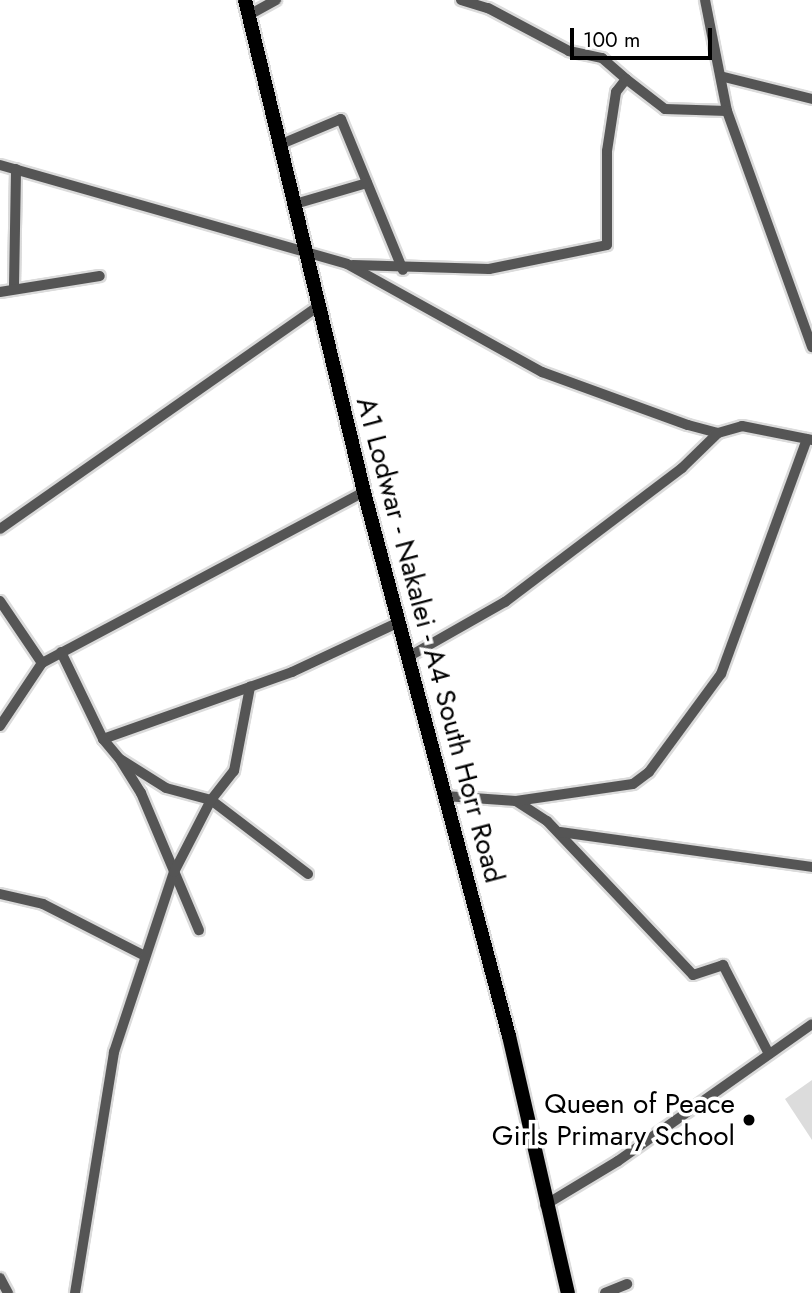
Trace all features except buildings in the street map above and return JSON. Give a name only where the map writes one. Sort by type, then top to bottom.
[{"type":"main road","name":"A1 Lodwar - Nakalei - A4 South Horr Road","points":[[245,0],[364,492],[509,1036],[544,1205],[568,1293]]},
{"type":"street","points":[[249,15],[275,0]]},
{"type":"street","points":[[461,0],[488,8],[569,51],[602,58],[665,109],[727,111]]},
{"type":"street","points":[[488,8],[502,0]]},
{"type":"street","points":[[705,0],[724,77],[727,111],[812,347]]},
{"type":"street","points":[[724,77],[812,99]]},
{"type":"street","points":[[0,165],[347,264],[403,270],[489,269],[607,245],[607,151],[615,92],[626,79]]},
{"type":"street","points":[[279,145],[341,119],[403,270]]},
{"type":"street","points":[[14,286],[16,169]]},
{"type":"street","points":[[295,204],[367,183]]},
{"type":"street","points":[[347,264],[542,372],[718,433]]},
{"type":"street","points":[[0,292],[14,286],[100,276]]},
{"type":"street","points":[[0,529],[318,306]]},
{"type":"street","points":[[408,657],[505,602],[682,468],[718,433],[742,426],[810,440],[721,674],[649,772],[633,784],[516,801],[444,796]]},
{"type":"street","points":[[0,726],[42,663],[364,492]]},
{"type":"street","points":[[0,601],[42,663]]},
{"type":"street","points":[[103,739],[250,687],[398,622]]},
{"type":"street","points":[[61,652],[103,739],[120,759],[141,793],[199,930]]},
{"type":"street","points":[[75,1293],[114,1052],[143,955],[174,872],[211,800],[234,771],[250,687]]},
{"type":"street","points":[[120,759],[166,788],[211,800],[308,874]]},
{"type":"street","points":[[516,801],[560,832],[693,975],[723,965],[769,1054]]},
{"type":"street","points":[[560,832],[812,867]]},
{"type":"street","points":[[0,894],[43,904],[143,955]]},
{"type":"street","points":[[544,1205],[618,1161],[812,1024]]},
{"type":"street","points":[[0,1278],[8,1293]]},
{"type":"street","points":[[606,1293],[627,1284]]},
{"type":"shaded area","points":[[812,1080],[812,1140],[785,1099]]},
{"type":"place","name":"Queen of Peace Girls Primary School","points":[[749,1120]]}]
